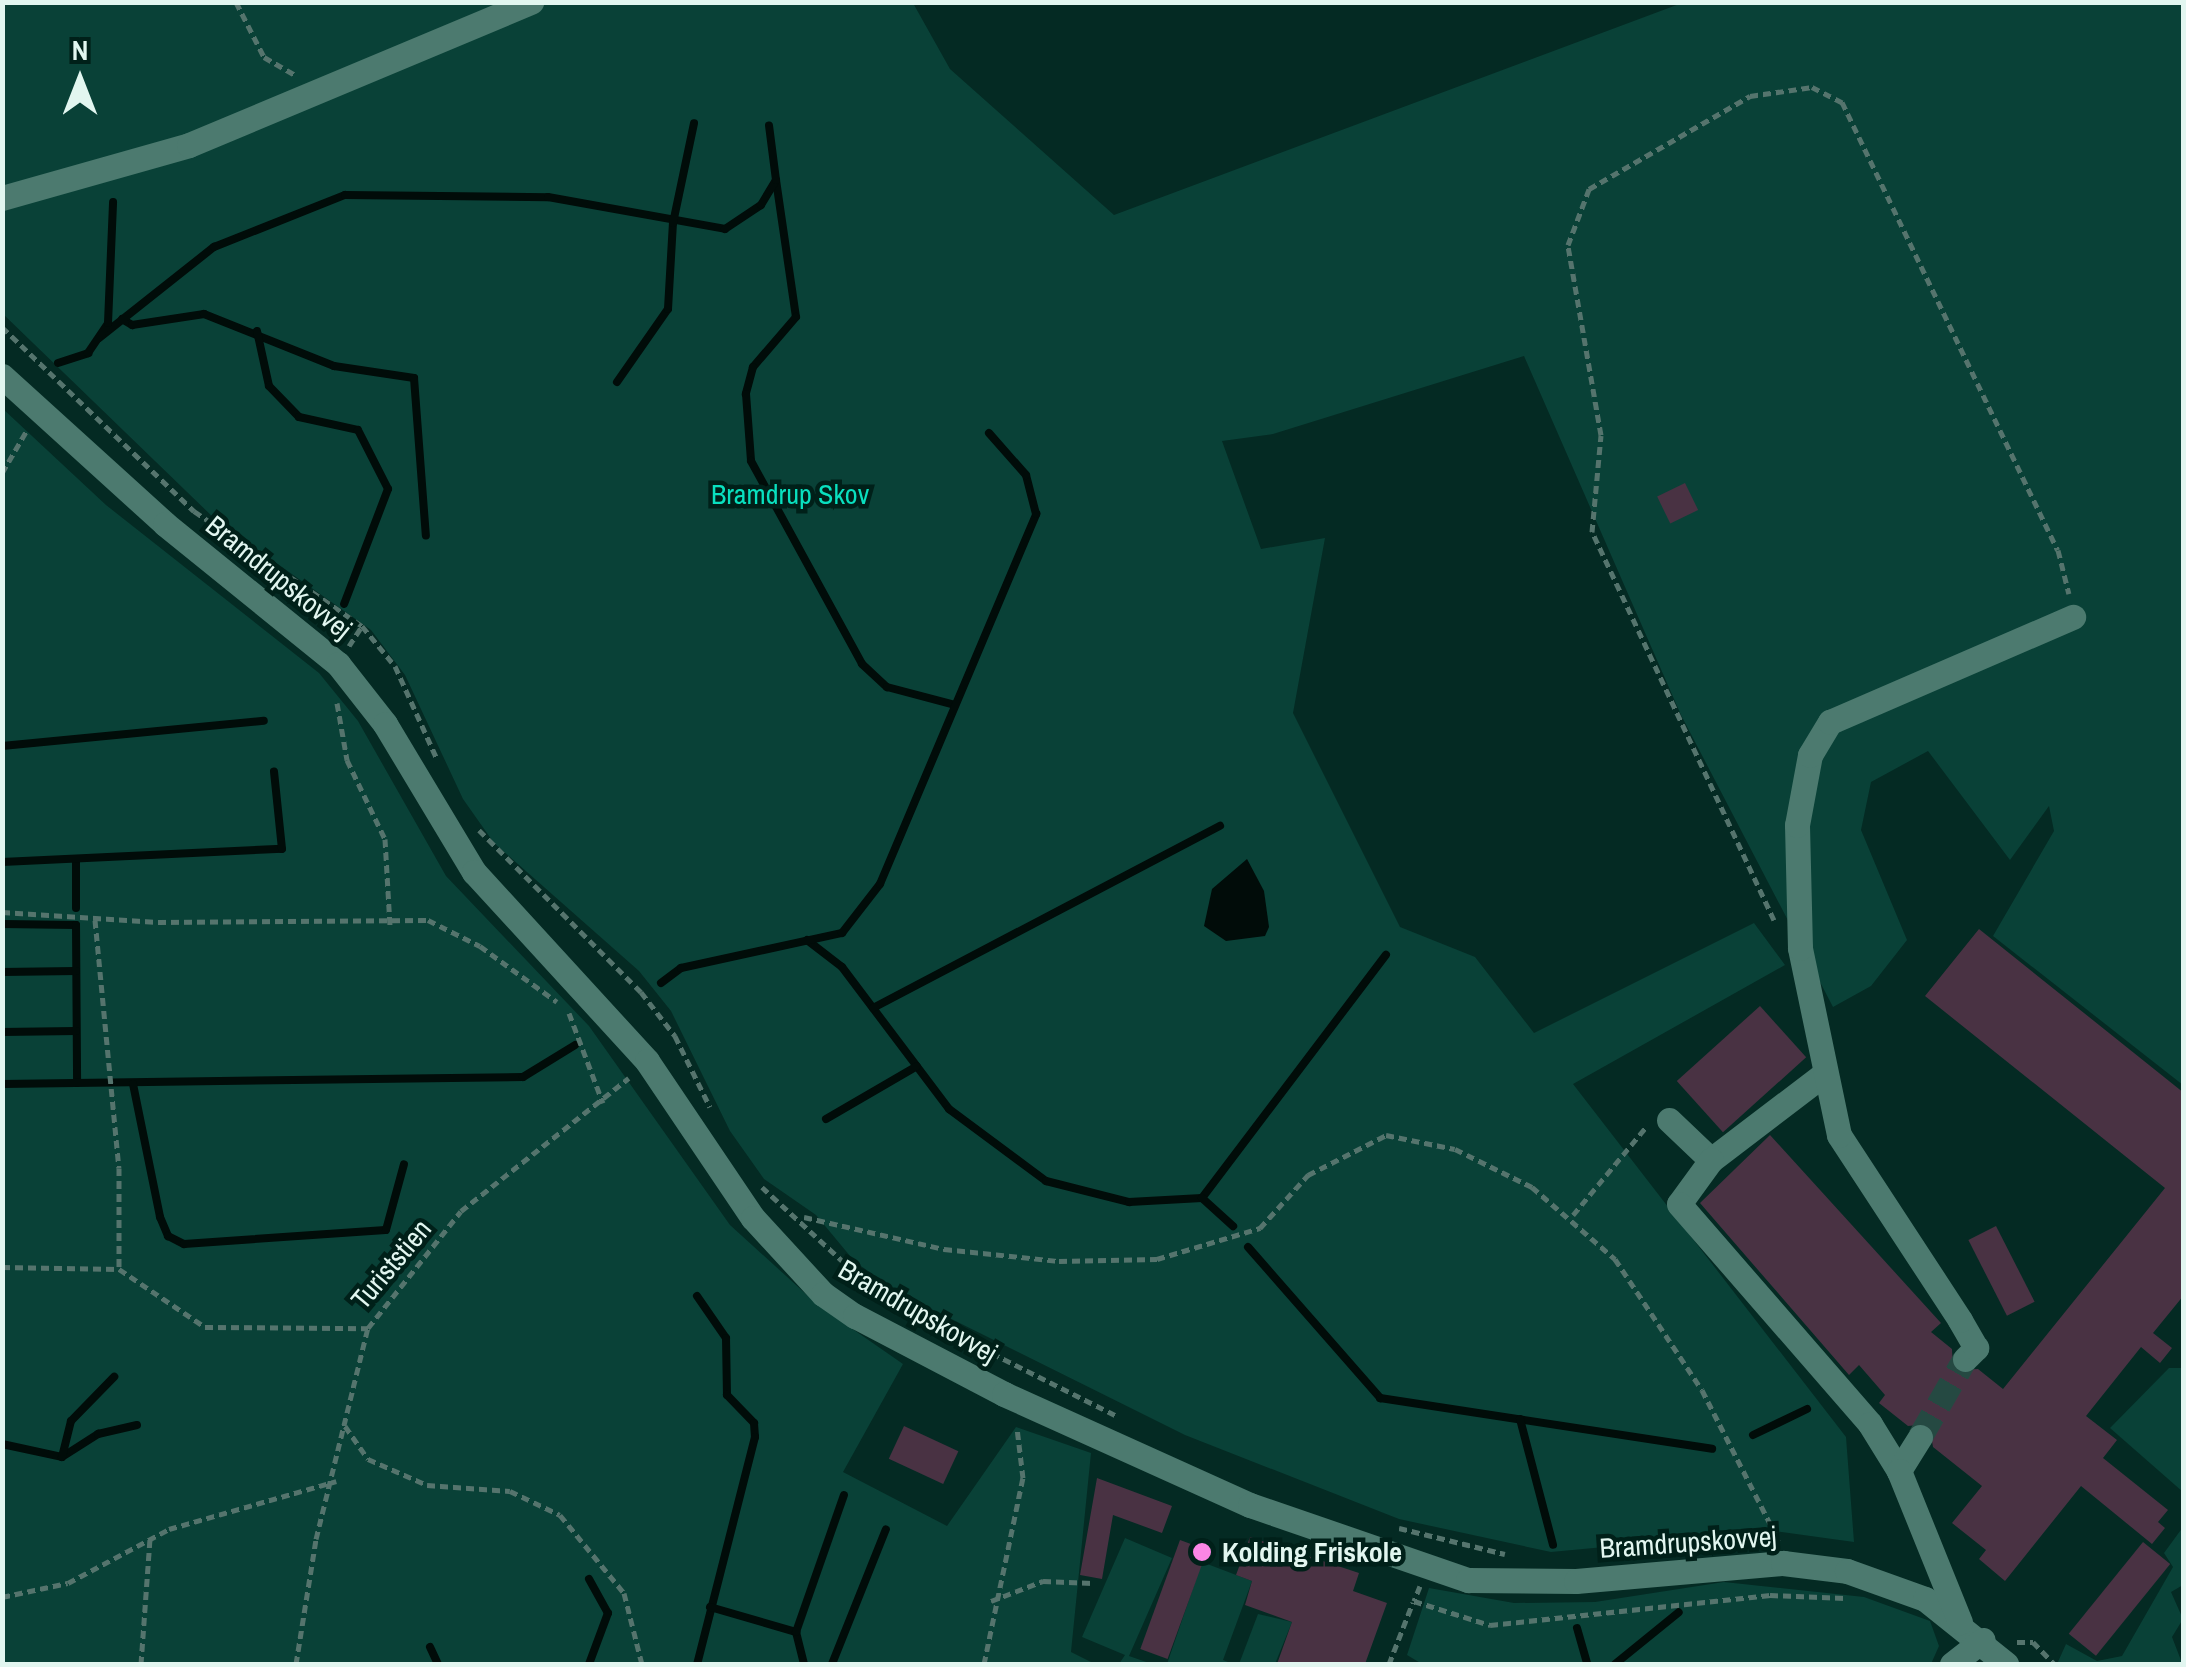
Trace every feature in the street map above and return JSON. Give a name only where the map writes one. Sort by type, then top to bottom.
[{"type":"street","points":[[2,198],[189,145],[315,87],[531,2]]},
{"type":"street","name":"Bramdrupskovvej","points":[[2,376],[165,524],[338,664],[385,724],[474,872],[646,1062],[753,1218],[823,1294],[1004,1394],[1250,1505],[1468,1580],[1520,1583],[1784,1563],[1887,1583],[1960,1622],[2006,1664]]},
{"type":"street","points":[[1965,1359],[1976,1348],[1839,1135],[1800,948],[1797,825],[1810,755],[1830,722],[2072,617]]},
{"type":"street","points":[[1825,1073],[1710,1160],[1679,1204],[1870,1424],[1899,1471],[1960,1622]]},
{"type":"street","points":[[1669,1120],[1710,1160]]},
{"type":"street","points":[[1899,1471],[1920,1436]]},
{"type":"street","points":[[1952,1664],[1984,1640]]},
{"type":"path","points":[[236,2],[264,56],[315,87]]},
{"type":"path","points":[[1780,932],[1592,532],[1601,435],[1568,245],[1589,189],[1750,96],[1812,86],[1842,102],[2058,550],[2072,617]]},
{"type":"path","points":[[338,664],[347,760],[385,839],[390,925]]},
{"type":"path","points":[[2,912],[96,920],[390,925],[428,920],[480,946],[568,1010],[603,1103]]},
{"type":"path","points":[[2,1267],[119,1269],[119,1168],[96,920]]},
{"type":"path","points":[[675,1036],[715,1118]]},
{"type":"path","name":"Turiststien","points":[[119,1269],[205,1327],[368,1328],[461,1211],[603,1103],[646,1062]]},
{"type":"path","points":[[1573,1216],[1643,1128],[1669,1120]]},
{"type":"path","points":[[799,1215],[944,1249],[1059,1261],[1158,1259],[1260,1228],[1308,1175],[1386,1134],[1455,1149],[1573,1216],[1654,1312],[1702,1390],[1783,1548],[1765,1548]]},
{"type":"path","points":[[753,1176],[799,1215],[863,1280],[922,1318],[1132,1423]]},
{"type":"path","points":[[296,1664],[316,1539],[336,1480],[368,1328]]},
{"type":"path","points":[[984,1664],[992,1600],[1023,1478],[1004,1394]]},
{"type":"path","points":[[345,1426],[368,1459],[427,1486],[510,1491],[560,1515],[624,1593],[642,1664]]},
{"type":"path","points":[[2,1597],[68,1583],[150,1538],[336,1480]]},
{"type":"path","points":[[1393,1526],[1523,1560]]},
{"type":"path","points":[[141,1664],[150,1538]]},
{"type":"path","points":[[1388,1664],[1427,1567]]},
{"type":"path","points":[[992,1600],[1043,1581],[1093,1583]]},
{"type":"path","points":[[1414,1602],[1490,1625],[1770,1595],[1858,1600]]},
{"type":"green space","name":"Bramdrup Skov","points":[[2,3],[913,3],[950,69],[1114,215],[1682,3],[2183,3],[2183,1085],[1993,936],[2054,831],[2049,806],[2010,860],[1928,751],[1871,782],[1861,830],[1907,940],[1871,986],[1833,1007],[1681,715],[1524,356],[1273,434],[1222,441],[1261,549],[1325,538],[1293,713],[1400,927],[1475,957],[1534,1033],[1754,923],[1785,965],[1573,1084],[1846,1437],[1854,1542],[1775,1531],[1551,1552],[1399,1519],[1185,1435],[903,1295],[855,1262],[816,1215],[764,1179],[730,1131],[671,1011],[639,971],[494,843],[463,799],[405,675],[371,630],[217,521],[3,314]]},
{"type":"green space","points":[[2,408],[106,505],[319,673],[358,721],[446,876],[589,1026],[730,1225],[818,1305],[903,1364],[843,1472],[947,1526],[1016,1427],[1091,1453],[1071,1652],[1095,1664],[3,1664]]},
{"type":"green space","points":[[2169,1368],[2183,1368],[2183,1492],[2110,1428]]},
{"type":"green space","points":[[2183,1527],[2183,1585],[2171,1592],[2183,1619],[2172,1637],[2182,1663],[2057,1664],[2066,1644],[2097,1661],[2122,1656],[2173,1567],[2164,1553]]},
{"type":"green space","points":[[1125,1538],[1172,1558],[1129,1656],[1152,1664],[1119,1664],[1125,1655],[1082,1637]]},
{"type":"green space","points":[[1202,1562],[1252,1581],[1223,1660],[1233,1664],[1167,1664]]},
{"type":"green space","points":[[1724,1582],[1864,1597],[1930,1621],[1939,1646],[1931,1664],[1422,1664],[1407,1655],[1429,1588],[1514,1603],[1595,1602]]},
{"type":"green space","points":[[1258,1614],[1292,1622],[1275,1664],[1239,1664]]},
{"type":"shaded area","points":[[1247,859],[1264,891],[1269,927],[1265,936],[1226,941],[1204,926],[1212,889]]},
{"type":"building","points":[[1685,483],[1698,510],[1670,524],[1657,497]]},
{"type":"building","points":[[1979,929],[2184,1093],[2184,1295],[2153,1333],[2172,1348],[2160,1363],[2141,1347],[2086,1416],[2117,1440],[2103,1458],[2168,1510],[2158,1522],[2165,1528],[2152,1544],[2081,1486],[2005,1581],[1979,1559],[1986,1550],[1952,1523],[1982,1486],[1933,1447],[1929,1424],[1908,1426],[1879,1403],[1885,1395],[1859,1365],[1849,1375],[1700,1203],[1770,1135],[1941,1323],[1931,1332],[1952,1349],[1953,1370],[1978,1369],[2003,1389],[2165,1188],[1925,996]]},
{"type":"building","points":[[1760,1006],[1806,1057],[1723,1132],[1677,1081]]},
{"type":"building","points":[[1996,1226],[2035,1302],[2007,1316],[1968,1240]]},
{"type":"building","points":[[904,1426],[958,1451],[943,1484],[889,1459]]},
{"type":"building","points":[[1097,1478],[1172,1506],[1162,1533],[1113,1515],[1102,1579],[1080,1575]]},
{"type":"building","points":[[1250,1537],[1359,1573],[1353,1591],[1387,1603],[1365,1664],[1277,1664],[1292,1622],[1245,1605],[1252,1581],[1236,1575]]},
{"type":"building","points":[[1180,1540],[1207,1550],[1168,1659],[1140,1649]]},
{"type":"building","points":[[2143,1542],[2170,1564],[2096,1656],[2069,1634]]},
{"type":"waterway","points":[[617,382],[668,309],[673,223],[694,123]]},
{"type":"waterway","points":[[99,338],[214,247],[345,195],[548,197],[725,229],[761,205],[776,180],[769,125]]},
{"type":"waterway","points":[[776,180],[796,317],[753,367],[746,394],[751,461],[862,664],[887,687],[955,705]]},
{"type":"waterway","points":[[58,363],[88,353],[108,323],[113,202]]},
{"type":"waterway","points":[[122,319],[132,325],[204,314],[334,366],[414,378],[426,536]]},
{"type":"waterway","points":[[257,331],[269,386],[299,417],[358,430],[388,489],[344,604]]},
{"type":"waterway","points":[[661,983],[681,968],[842,933],[880,884],[1036,514],[1026,475],[989,433]]},
{"type":"waterway","points":[[2,746],[264,721]]},
{"type":"waterway","points":[[2,862],[282,849],[274,771]]},
{"type":"waterway","points":[[873,1008],[1220,826]]},
{"type":"waterway","points":[[76,859],[76,908]]},
{"type":"waterway","points":[[2,924],[76,925],[77,1083]]},
{"type":"waterway","points":[[807,940],[842,967],[949,1109],[1046,1181],[1129,1202],[1202,1198],[1386,955]]},
{"type":"waterway","points":[[2,972],[76,971]]},
{"type":"waterway","points":[[2,1032],[76,1031]]},
{"type":"waterway","points":[[2,1084],[523,1077],[575,1045]]},
{"type":"waterway","points":[[826,1119],[917,1066]]},
{"type":"waterway","points":[[133,1084],[160,1217],[168,1236],[184,1244],[386,1230],[404,1164]]},
{"type":"waterway","points":[[1202,1198],[1233,1226]]},
{"type":"waterway","points":[[1248,1247],[1380,1398],[1712,1449]]},
{"type":"waterway","points":[[697,1296],[726,1338],[727,1395],[754,1423],[755,1437],[697,1664]]},
{"type":"waterway","points":[[62,1457],[71,1421],[114,1377]]},
{"type":"waterway","points":[[1753,1435],[1807,1409]]},
{"type":"waterway","points":[[1520,1419],[1553,1545]]},
{"type":"waterway","points":[[2,1444],[62,1457],[98,1434],[137,1425]]},
{"type":"waterway","points":[[796,1632],[844,1495]]},
{"type":"waterway","points":[[832,1664],[886,1529]]},
{"type":"waterway","points":[[589,1579],[608,1613],[589,1664]]},
{"type":"waterway","points":[[710,1607],[796,1632],[804,1664]]},
{"type":"waterway","points":[[1615,1664],[1679,1612]]},
{"type":"waterway","points":[[1577,1628],[1587,1664]]},
{"type":"waterway","points":[[430,1647],[438,1664]]},
{"type":"tunnel","points":[[1920,1437],[1965,1359]]},
{"type":"place","name":"Kolding Friskole","points":[[1202,1552]]}]
